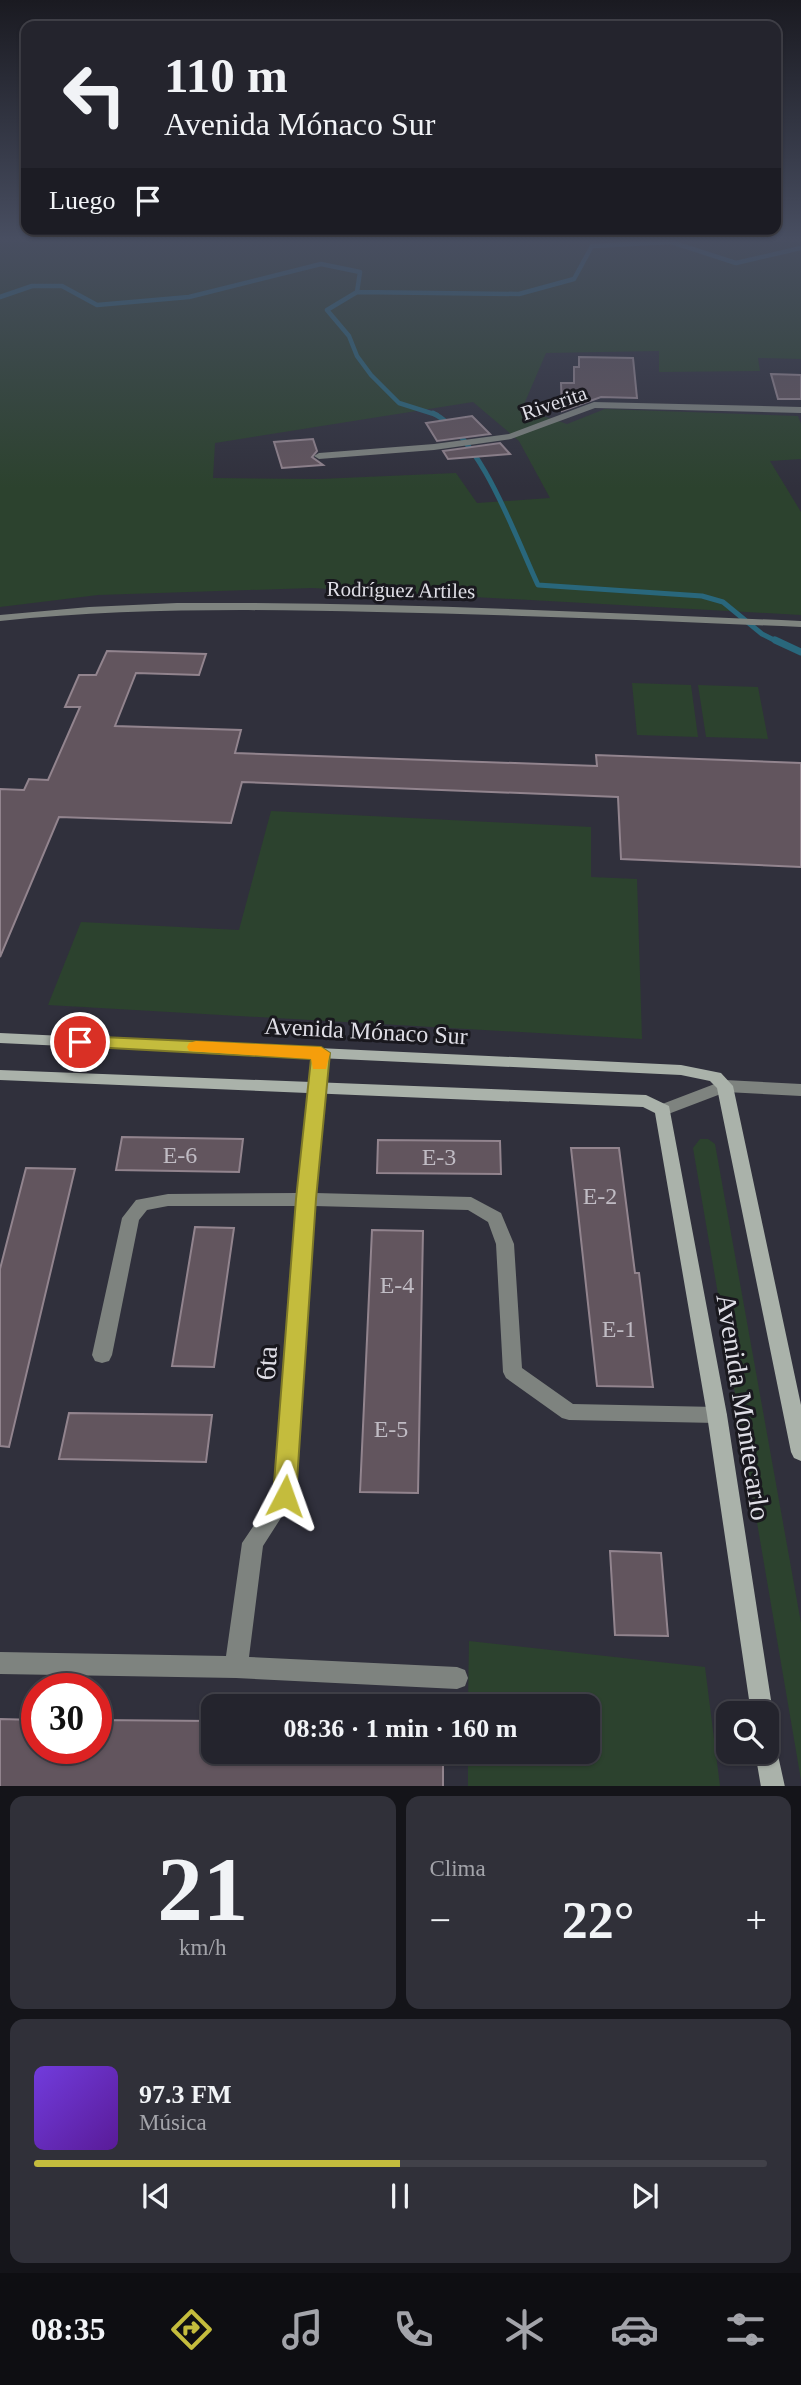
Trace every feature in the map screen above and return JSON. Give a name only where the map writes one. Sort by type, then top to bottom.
[{"type":"main road","name":"Avenida Mónaco Sur","points":[[0,1038],[681,1070],[715,1077],[725,1086]]},
{"type":"main road","points":[[0,1075],[646,1101],[663,1110]]},
{"type":"main road","name":"Avenida Montecarlo","points":[[725,1086],[801,1452]]},
{"type":"main road","name":"Avenida Montecarlo","points":[[663,1110],[717,1415],[760,1701]]},
{"type":"main road","points":[[769,1764],[773,1786]]},
{"type":"street","name":"Riverita","points":[[319,456],[434,447],[511,436],[594,405],[801,410]]},
{"type":"street","name":"Rodríguez Artiles","points":[[0,618],[45,612],[171,605],[495,611],[801,624]]},
{"type":"street","name":"6ta","points":[[236,1667],[253,1543],[285,1496],[306,1199],[321,1053]]},
{"type":"street","points":[[663,1110],[725,1086],[801,1090]]},
{"type":"street","points":[[102,1355],[131,1218],[142,1205],[168,1200],[306,1199],[471,1204],[495,1218],[505,1244],[513,1373],[569,1412],[717,1415]]},
{"type":"street","points":[[0,1663],[236,1667],[457,1678]]},
{"type":"green space","points":[[0,321],[801,321],[801,359],[758,358],[760,371],[659,372],[659,351],[546,353],[522,409],[567,424],[605,409],[798,416],[801,424],[801,459],[770,461],[801,512],[801,615],[312,588],[98,595],[0,607]],"holes":[[[473,402],[519,441],[550,498],[477,503],[456,473],[320,479],[213,478],[215,443]]]},
{"type":"green space","points":[[632,683],[691,685],[698,737],[637,735]]},
{"type":"green space","points":[[698,685],[758,687],[768,739],[706,737]]},
{"type":"green space","points":[[271,811],[591,827],[591,877],[637,879],[642,1039],[48,1005],[81,922],[239,930]]},
{"type":"green space","points":[[700,1139],[708,1139],[715,1144],[801,1623],[801,1780],[693,1148]]},
{"type":"green space","points":[[469,1641],[705,1667],[720,1786],[468,1786],[468,1764],[600,1764],[600,1694],[468,1694]]},
{"type":"building","points":[[579,357],[633,358],[637,398],[601,397],[562,411],[561,383],[574,383],[574,367],[579,367]]},
{"type":"building","points":[[771,374],[801,375],[801,399],[778,399]]},
{"type":"building","points":[[472,416],[490,434],[437,441],[426,423]]},
{"type":"building","points":[[313,439],[317,451],[312,457],[323,465],[282,468],[274,442]]},
{"type":"building","points":[[500,443],[510,454],[448,459],[443,451]]},
{"type":"building","points":[[107,651],[206,654],[199,675],[136,673],[115,726],[241,730],[235,753],[597,766],[596,755],[801,763],[801,867],[621,859],[618,797],[242,782],[231,823],[59,817],[0,957],[0,789],[24,790],[29,779],[48,780],[80,707],[65,707],[79,675],[96,675]]},
{"type":"building","points":[[122,1137],[243,1139],[239,1172],[116,1170]]},
{"type":"building","points":[[378,1140],[500,1141],[501,1174],[377,1173]]},
{"type":"building","points":[[571,1148],[619,1148],[635,1273],[639,1273],[653,1387],[597,1386]]},
{"type":"building","points":[[26,1168],[75,1169],[9,1447],[0,1446],[0,1269]]},
{"type":"building","points":[[195,1227],[234,1228],[214,1367],[172,1366]]},
{"type":"building","points":[[372,1230],[423,1231],[418,1493],[360,1492]]},
{"type":"building","points":[[69,1413],[212,1415],[206,1462],[59,1459]]},
{"type":"building","points":[[610,1551],[661,1553],[668,1636],[615,1635]]},
{"type":"building","points":[[0,1719],[21,1720],[21,1764],[112,1764],[112,1720],[201,1721],[201,1764],[443,1764],[443,1786],[0,1786]]},
{"type":"waterway","points":[[337,321],[349,336],[357,356],[371,375],[399,403],[435,414]]},
{"type":"waterway","points":[[435,414],[451,426],[482,466],[508,516],[538,585],[702,596],[723,602],[762,634],[778,642]]},
{"type":"waterway","points":[[775,640],[801,652]]},
{"type":"slow traffic","points":[[196,1047],[321,1053],[319,1065]]},
{"type":"route","points":[[80,1042],[321,1053],[306,1199],[285,1496]]}]
